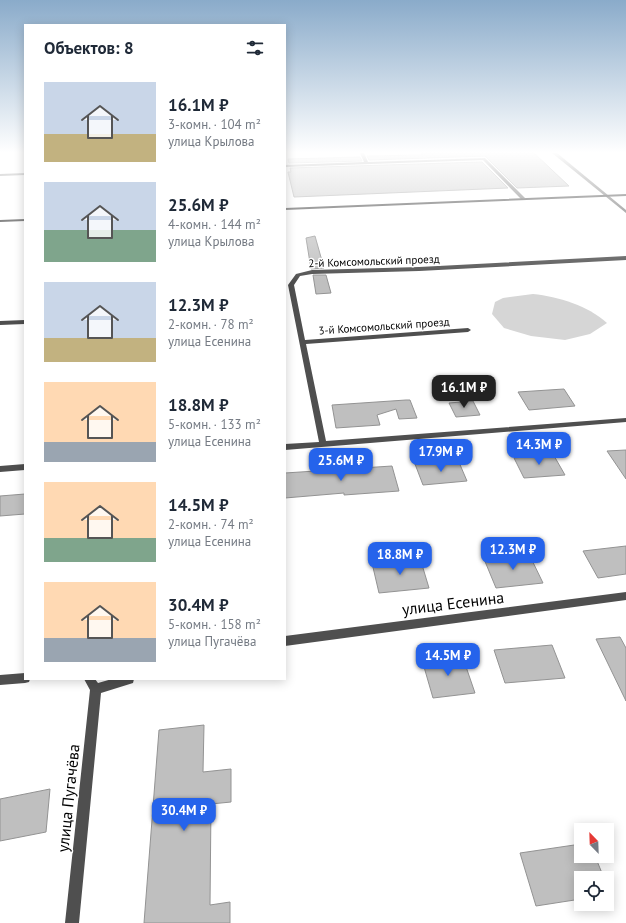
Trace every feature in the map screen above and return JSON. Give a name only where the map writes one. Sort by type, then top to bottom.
[{"type":"street","points":[[286,209],[523,198],[602,196]]},
{"type":"street","points":[[605,196],[626,212]]},
{"type":"street","points":[[0,221],[24,220]]},
{"type":"street","name":"2-й Комсомольский проезд","points":[[323,444],[291,285],[298,275],[312,272],[419,269],[626,258]]},
{"type":"street","points":[[0,323],[24,322]]},
{"type":"street","name":"3-й Комсомольский проезд","points":[[302,342],[468,330]]},
{"type":"street","points":[[286,447],[626,420]]},
{"type":"street","points":[[0,469],[24,467]]},
{"type":"street","name":"улица Есенина","points":[[286,641],[626,596]]},
{"type":"street","points":[[0,680],[24,678]]},
{"type":"street","points":[[93,684],[122,680]]},
{"type":"street","name":"улица Пугачёва","points":[[72,923],[93,684]]},
{"type":"shaded area","points":[[533,294],[553,297],[572,303],[591,311],[607,323],[590,334],[565,340],[531,336],[504,328],[492,314],[495,302],[503,298]]},
{"type":"building","points":[[294,196],[316,196],[294,197]]},
{"type":"building","points":[[315,236],[324,268],[311,269],[306,238]]},
{"type":"building","points":[[313,275],[326,275],[331,293],[316,294]]},
{"type":"building","points":[[564,389],[575,406],[529,410],[518,392]]},
{"type":"building","points":[[410,400],[417,418],[399,419],[396,409],[377,415],[380,425],[336,428],[332,405]]},
{"type":"building","points":[[473,401],[480,415],[456,417],[449,403]]},
{"type":"building","points":[[626,450],[626,479],[607,451]]},
{"type":"building","points":[[553,454],[565,475],[524,478],[514,458]]},
{"type":"building","points":[[458,460],[467,481],[423,485],[415,464]]},
{"type":"building","points":[[392,466],[399,491],[344,495],[344,493],[286,498],[286,473]]},
{"type":"building","points":[[24,494],[24,514],[0,516],[0,496]]},
{"type":"building","points":[[626,546],[626,574],[598,578],[583,551]]},
{"type":"building","points":[[529,554],[543,583],[496,588],[484,559]]},
{"type":"building","points":[[420,558],[429,588],[379,593],[372,563]]},
{"type":"building","points":[[620,637],[626,648],[626,701],[596,639]]},
{"type":"building","points":[[552,645],[565,678],[505,683],[494,650]]},
{"type":"building","points":[[462,655],[475,693],[433,698],[422,660]]},
{"type":"building","points":[[204,725],[203,772],[231,769],[231,802],[211,804],[210,905],[230,902],[230,923],[144,923],[159,730]]},
{"type":"building","points":[[50,789],[46,832],[0,841],[0,799]]},
{"type":"building","points":[[574,845],[574,863],[598,863],[601,871],[574,871],[574,900],[536,906],[520,853]]}]
